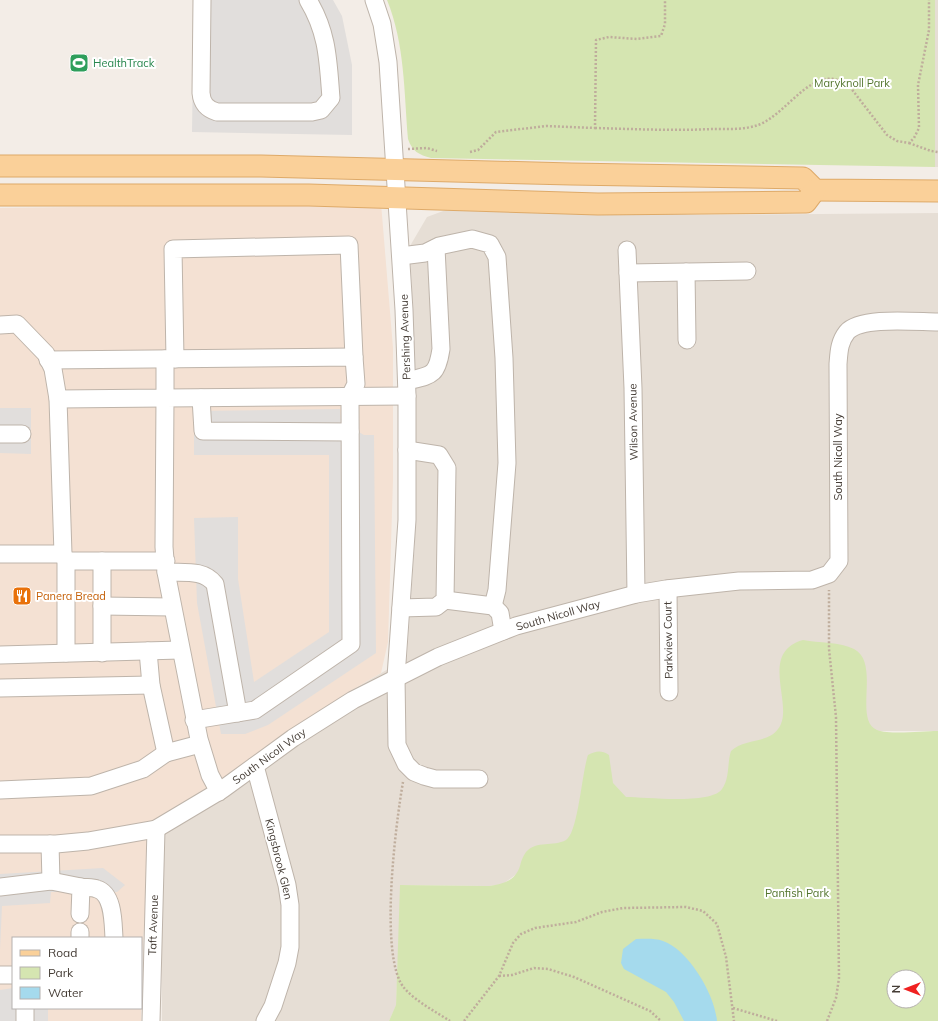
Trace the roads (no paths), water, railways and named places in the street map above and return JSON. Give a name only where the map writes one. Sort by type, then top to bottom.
[{"type":"main road","points":[[0,166],[261,166],[395,159],[571,174],[803,178],[815,190],[938,191]]},
{"type":"main road","points":[[0,195],[286,194],[598,204],[729,204],[806,202],[815,190]]},
{"type":"street","points":[[202,0],[201,98],[207,108],[217,112],[312,112],[321,110],[331,98],[326,39],[316,13],[308,0]]},
{"type":"street","name":"Pershing Avenue","points":[[374,0],[386,46],[401,256],[407,388],[407,520],[396,677],[397,745],[406,764],[414,772],[435,779],[479,779]]},
{"type":"street","points":[[401,256],[426,253],[436,248],[472,240],[490,244],[497,257],[504,358],[507,462],[497,590],[493,606]]},
{"type":"street","points":[[194,720],[255,710],[351,644],[350,396],[356,384],[349,245],[174,249],[170,359],[165,398],[166,567],[172,607],[194,720],[210,775],[219,792]]},
{"type":"street","points":[[58,399],[350,396],[407,388],[430,376],[439,365],[441,348],[436,248]]},
{"type":"street","name":"Wilson Avenue","points":[[627,250],[633,396],[636,594]]},
{"type":"street","points":[[628,273],[747,271]]},
{"type":"street","points":[[686,272],[688,340]]},
{"type":"street","name":"South Nicoll Way","points":[[0,844],[50,844],[88,841],[156,829],[219,792],[330,714],[396,677],[438,657],[503,631],[560,613],[636,594],[739,581],[812,580],[830,574],[839,561],[838,364],[840,345],[848,331],[862,324],[880,322],[938,322]]},
{"type":"street","points":[[0,324],[17,324],[46,354],[53,369],[58,399],[65,557],[66,653]]},
{"type":"street","points":[[48,360],[354,357]]},
{"type":"street","points":[[201,398],[203,431],[350,432]]},
{"type":"street","points":[[0,434],[22,434]]},
{"type":"street","points":[[407,450],[438,455],[447,468],[445,600]]},
{"type":"street","points":[[0,554],[65,557],[166,567],[201,573],[210,578],[215,584],[238,713]]},
{"type":"street","points":[[102,561],[102,653]]},
{"type":"street","name":"Parkview Court","points":[[668,589],[669,692]]},
{"type":"street","points":[[401,608],[436,607],[445,600],[493,606],[500,613],[503,631]]},
{"type":"street","points":[[102,606],[172,607]]},
{"type":"street","points":[[0,655],[180,650]]},
{"type":"street","points":[[148,651],[151,685],[166,753]]},
{"type":"street","points":[[0,688],[151,685]]},
{"type":"street","points":[[0,790],[91,786],[143,769],[166,753],[200,744]]},
{"type":"street","name":"Kingsbrook Glen","points":[[255,766],[287,885],[290,906],[290,947],[287,963],[273,1006],[265,1021]]},
{"type":"street","name":"Taft Avenue","points":[[151,1021],[146,972],[156,829]]},
{"type":"street","points":[[50,844],[51,881]]},
{"type":"street","points":[[0,887],[51,881],[97,889],[105,893],[112,914],[114,937]]},
{"type":"street","points":[[80,914],[81,887]]},
{"type":"street","points":[[0,975],[12,975]]},
{"type":"street","points":[[25,1009],[25,1021]]},
{"type":"water","points":[[636,939],[653,939],[663,941],[673,946],[691,963],[706,987],[715,1010],[717,1021],[684,1021],[674,1002],[666,992],[624,969],[621,963],[623,949]]},
{"type":"place","name":"HealthTrack","points":[[79,63]]},
{"type":"place","name":"Panera Bread","points":[[22,596]]},
{"type":"park label","name":"Maryknoll Park","points":[[852,83]]},
{"type":"park label","name":"Panfish Park","points":[[797,893]]}]
